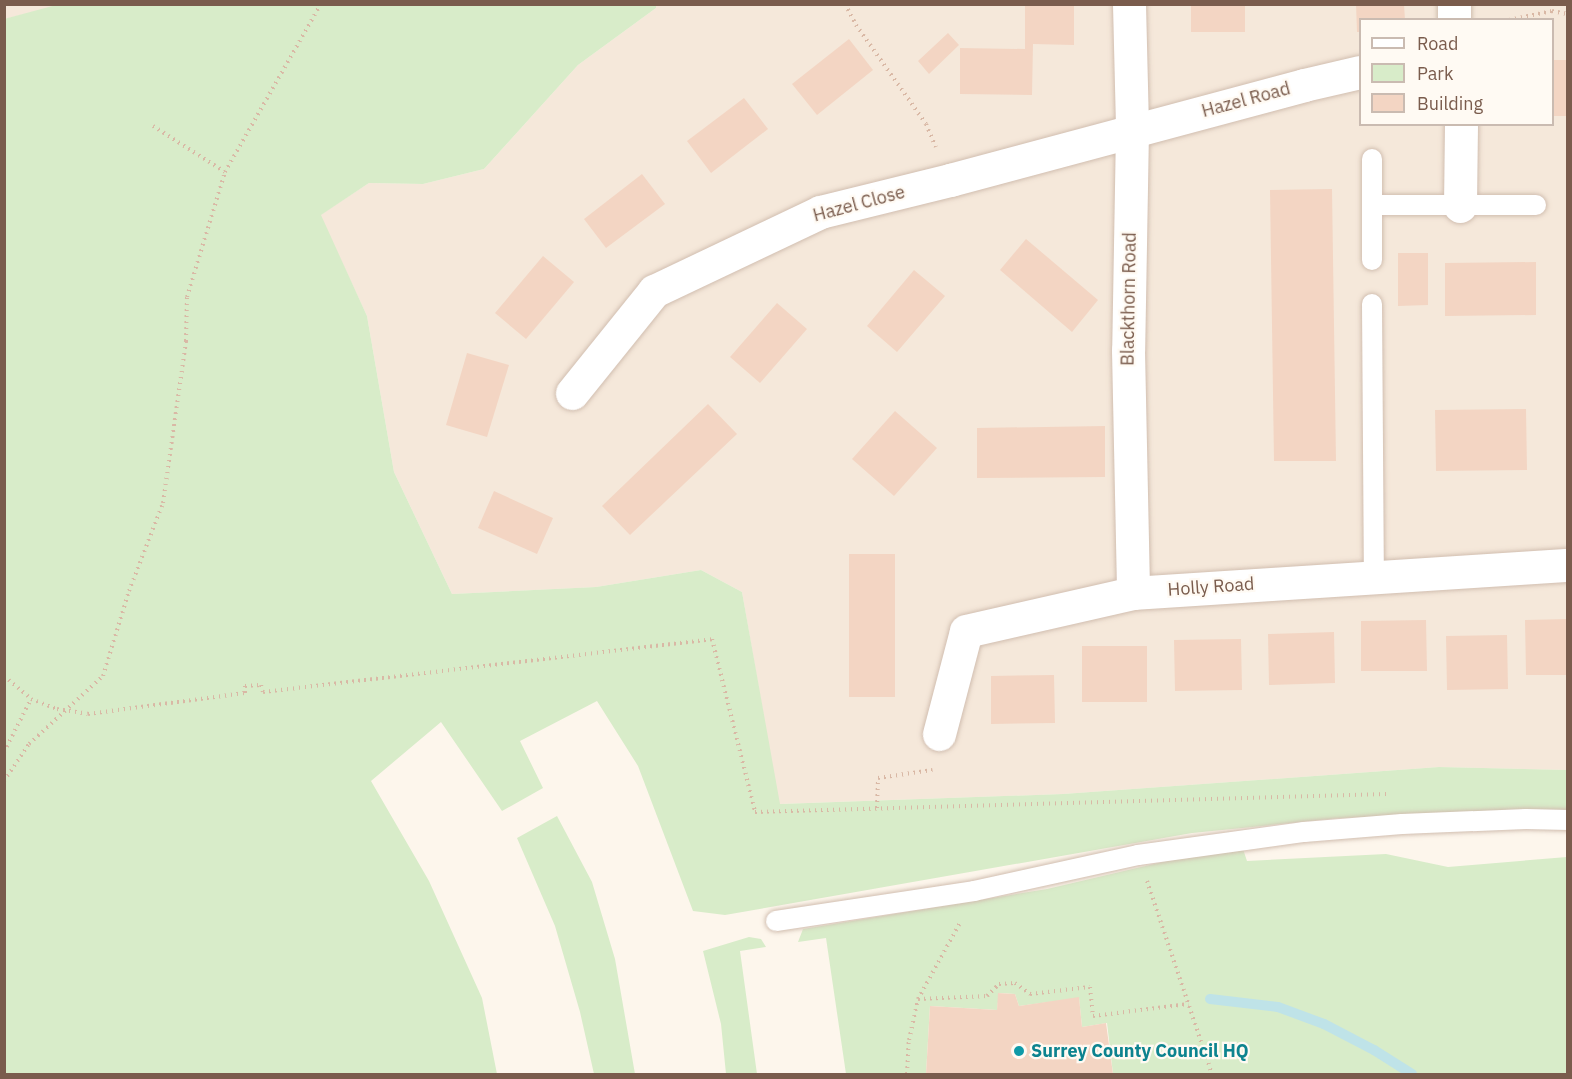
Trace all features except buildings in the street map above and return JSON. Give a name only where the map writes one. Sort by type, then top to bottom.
[{"type":"street","name":"Blackthorn Road","points":[[1129,4],[1132,130],[1128,350],[1133,593]]},
{"type":"street","name":"Hazel Road","points":[[1132,130],[1359,72]]},
{"type":"street","points":[[1460,206],[1461,126]]},
{"type":"street","name":"Hazel Close","points":[[572,393],[654,291],[820,212],[950,180],[1132,130]]},
{"type":"street","name":"Holly Road","points":[[939,734],[966,631],[1133,593],[1568,565]]},
{"type":"lane","points":[[1372,159],[1372,260]]},
{"type":"lane","points":[[1372,205],[1536,205]]},
{"type":"lane","points":[[1372,304],[1374,576]]},
{"type":"lane","points":[[776,921],[974,891],[1138,855],[1326,830],[1526,819],[1568,820]]},
{"type":"path","points":[[4,781],[29,744],[103,676],[129,591],[163,503],[186,341],[187,297],[225,171],[321,4]]},
{"type":"path","points":[[845,4],[856,25],[926,124],[950,180]]},
{"type":"path","points":[[1519,18],[1552,11],[1568,14]]},
{"type":"path","points":[[153,126],[225,171]]},
{"type":"path","points":[[4,676],[31,699],[88,714],[245,693],[246,686],[261,686],[263,692],[712,639],[755,812],[1389,794]]},
{"type":"path","points":[[4,752],[31,699]]},
{"type":"path","points":[[877,808],[878,778],[933,770],[939,734]]},
{"type":"path","points":[[1138,855],[1212,1074]]},
{"type":"path","points":[[907,1074],[909,1040],[918,999],[957,931],[974,891]]},
{"type":"path","points":[[918,999],[987,996],[999,984],[1015,983],[1030,994],[1090,987],[1093,1016],[1188,1004]]},
{"type":"shaded area","points":[[5,5],[60,5],[5,19]]},
{"type":"shaded area","points":[[656,5],[1567,5],[1567,770],[1439,767],[1063,794],[779,804],[742,592],[701,570],[596,587],[452,594],[394,472],[367,316],[320,215],[369,183],[423,184],[484,169],[578,65],[656,8]]},
{"type":"green space","points":[[60,4],[656,5],[656,8],[578,65],[484,169],[423,184],[369,183],[321,215],[367,316],[394,472],[452,594],[596,587],[701,570],[742,592],[780,804],[1063,794],[1439,767],[1567,770],[1567,811],[1340,818],[1192,833],[725,915],[693,911],[638,766],[597,701],[520,741],[543,788],[502,811],[441,722],[371,781],[429,881],[482,998],[497,1074],[5,1074],[4,19]]},
{"type":"green space","points":[[557,816],[592,882],[615,959],[635,1074],[594,1074],[580,1012],[555,926],[517,838]]},
{"type":"green space","points":[[1243,849],[1247,861],[1386,854],[1448,867],[1567,857],[1567,1074],[1113,1074],[1107,1023],[1082,1027],[1079,998],[1019,1006],[1015,994],[999,993],[997,1010],[930,1006],[926,1074],[846,1074],[826,938],[798,942],[803,929],[1047,889],[1171,860]]},
{"type":"green space","points":[[749,937],[761,939],[766,947],[740,951],[757,1074],[726,1074],[721,1024],[703,951]]},
{"type":"waterway","points":[[1210,999],[1278,1007],[1324,1024],[1374,1050],[1412,1074]]},
{"type":"place","name":"Surrey County Council HQ","points":[[1019,1051]]}]
